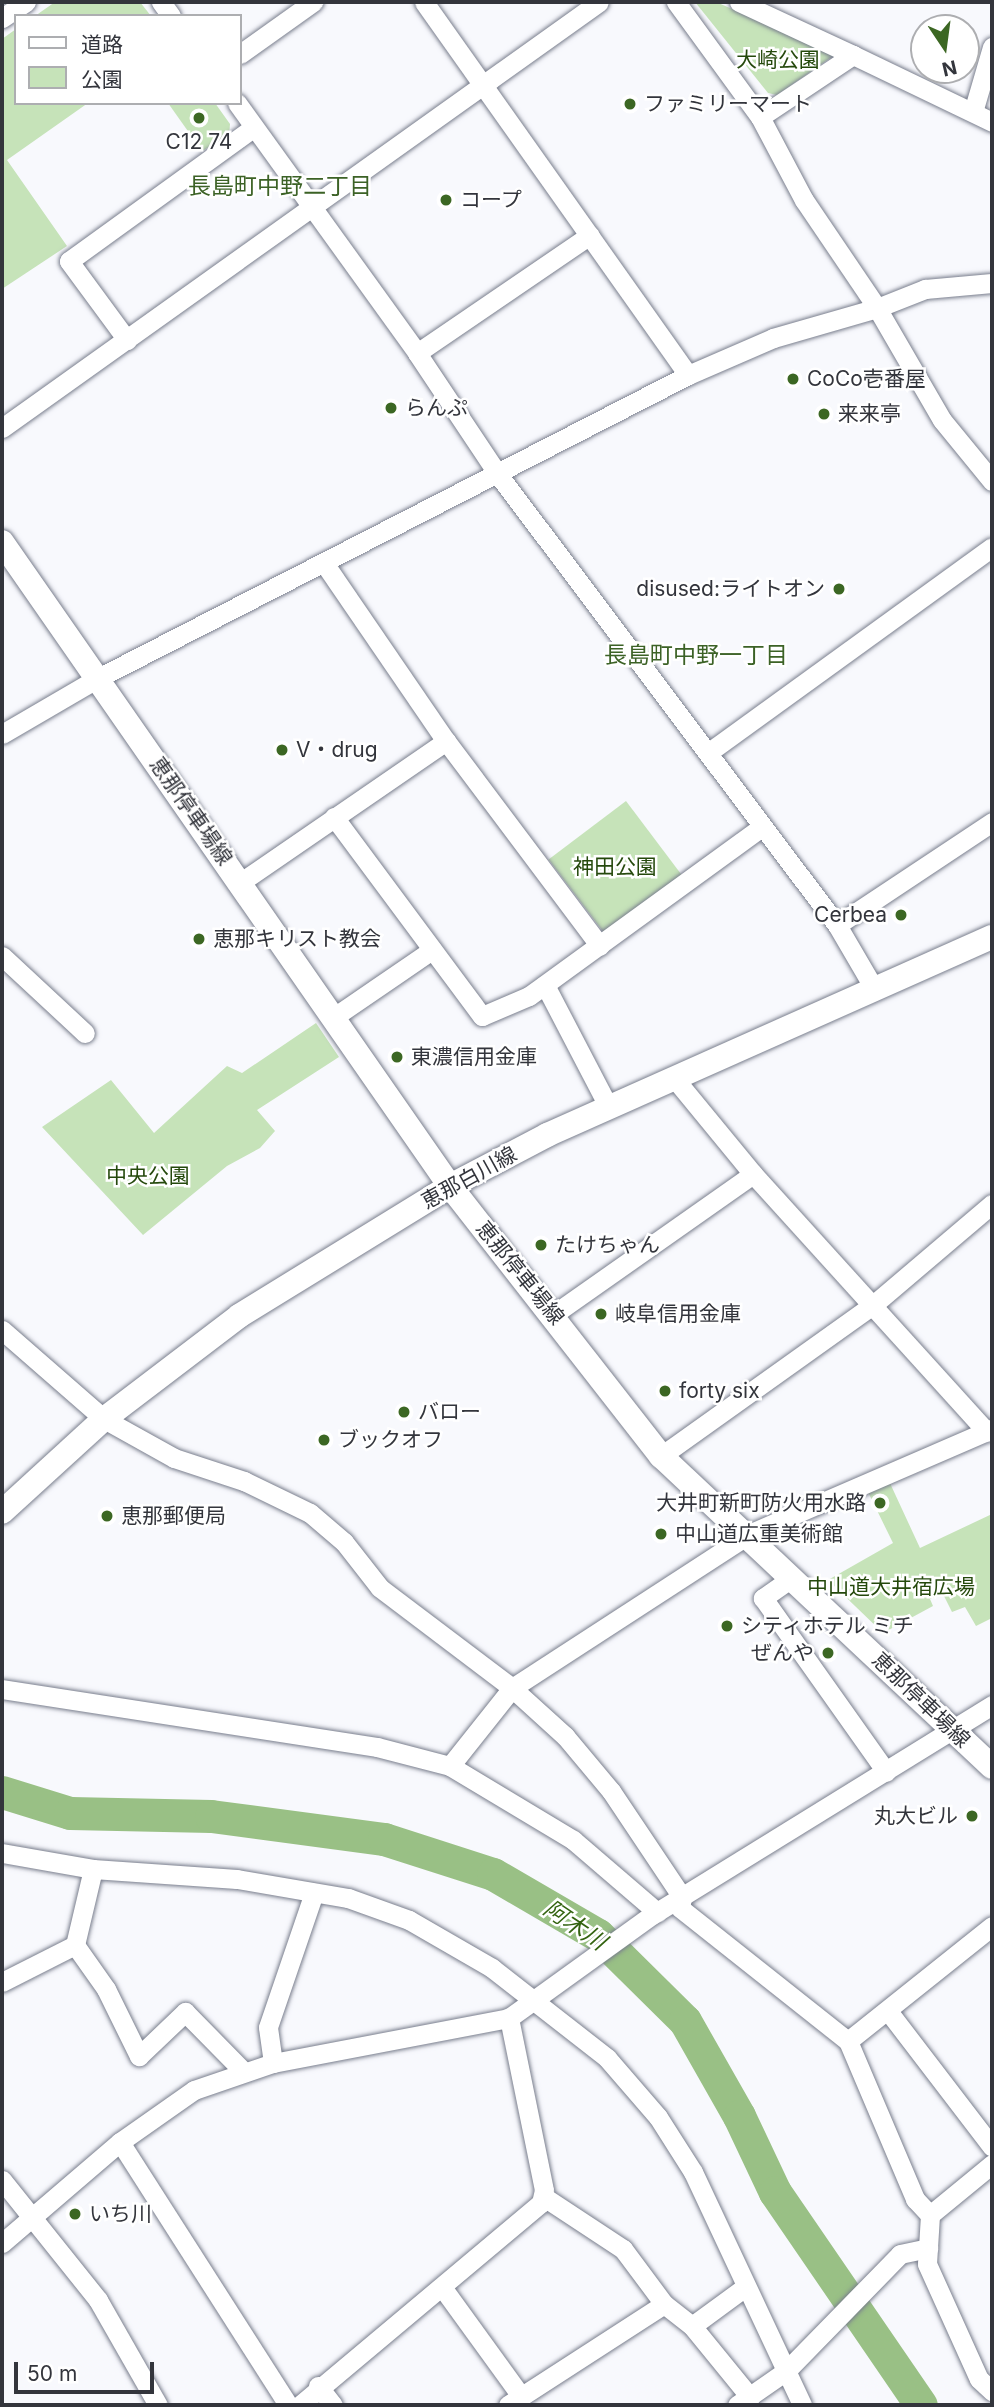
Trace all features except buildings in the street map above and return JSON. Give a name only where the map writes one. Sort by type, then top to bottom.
[{"type":"main road","name":"恵那停車場線","points":[[2,542],[241,881],[450,1186],[554,1314],[661,1456],[749,1534],[992,1767]]},
{"type":"main road","name":"恵那白川線","points":[[2,1512],[104,1419],[239,1316],[450,1186],[609,1108],[992,937]]},
{"type":"street","points":[[2,18],[26,2]]},
{"type":"street","points":[[242,53],[313,2]]},
{"type":"street","points":[[424,2],[688,374]]},
{"type":"street","points":[[2,428],[484,87],[599,2]]},
{"type":"street","points":[[676,2],[760,117],[804,200],[877,308],[942,420],[992,481]]},
{"type":"street","points":[[739,2],[992,122]]},
{"type":"street","points":[[973,112],[992,47]]},
{"type":"street","points":[[760,117],[853,55]]},
{"type":"street","points":[[238,105],[417,353],[497,473],[709,752],[760,828],[837,925],[875,990]]},
{"type":"street","points":[[127,340],[69,261],[254,127]]},
{"type":"street","points":[[417,353],[590,235]]},
{"type":"street","points":[[2,734],[98,678],[688,374],[773,338],[877,308],[925,289],[992,283]]},
{"type":"street","points":[[709,752],[992,547]]},
{"type":"street","points":[[324,563],[446,741],[600,947]]},
{"type":"street","points":[[241,881],[446,741]]},
{"type":"street","points":[[334,817],[482,1016],[545,985],[760,828]]},
{"type":"street","points":[[837,925],[992,822]]},
{"type":"street","points":[[334,1017],[432,950]]},
{"type":"street","points":[[2,956],[85,1033]]},
{"type":"street","points":[[545,985],[609,1108]]},
{"type":"street","points":[[450,1766],[512,1688],[749,1534],[990,1431],[753,1174],[675,1079]]},
{"type":"street","points":[[554,1314],[753,1174]]},
{"type":"street","points":[[661,1456],[874,1304],[992,1204]]},
{"type":"street","points":[[2,1330],[104,1419],[174,1458],[244,1480],[310,1513],[344,1542],[380,1588],[512,1688],[565,1736],[611,1791],[682,1897],[680,1908],[848,2042],[915,2199],[930,2214]]},
{"type":"street","points":[[793,1577],[763,1598],[886,1772]]},
{"type":"street","points":[[2,1689],[377,1747],[450,1766],[573,1840],[655,1913]]},
{"type":"street","points":[[2,2243],[120,2142],[194,2090],[273,2063],[509,2018],[655,1913],[954,1731],[992,1705]]},
{"type":"street","points":[[2,1853],[93,1869],[237,1880],[348,1898],[409,1920],[492,1968],[607,2059],[658,2117],[693,2172],[744,2288],[802,2405]]},
{"type":"street","points":[[93,1869],[75,1945],[106,1989],[139,2056],[185,2012],[244,2072]]},
{"type":"street","points":[[273,2063],[268,2027],[314,1893]]},
{"type":"street","points":[[848,2042],[992,1926]]},
{"type":"street","points":[[2,1982],[75,1945]]},
{"type":"street","points":[[888,2011],[992,2147]]},
{"type":"street","points":[[509,2018],[544,2197],[623,2249],[664,2304],[692,2326],[743,2401],[786,2371],[890,2265],[911,2248],[928,2248]]},
{"type":"street","points":[[120,2142],[288,2405]]},
{"type":"street","points":[[992,2164],[930,2214],[927,2264],[979,2379],[992,2391]]},
{"type":"street","points":[[2,2180],[98,2300],[158,2405]]},
{"type":"street","points":[[300,2405],[318,2386],[506,2236],[544,2197]]},
{"type":"street","points":[[442,2287],[514,2401],[664,2304]]},
{"type":"street","points":[[692,2326],[744,2288]]},
{"type":"street","points":[[318,2386],[333,2405]]},
{"type":"green space","points":[[55,2],[140,2],[149,14],[38,14]]},
{"type":"green space","name":"大崎公園","points":[[695,2],[716,2],[836,54],[777,95],[768,93]]},
{"type":"green space","points":[[14,30],[14,105],[85,105],[7,160],[67,246],[2,289],[2,39]]},
{"type":"green space","points":[[169,105],[216,105],[230,124],[229,136],[202,151]]},
{"type":"green space","name":"神田公園","points":[[626,801],[681,874],[604,933],[549,859]]},
{"type":"green space","name":"中央公園","points":[[316,1023],[339,1057],[257,1110],[275,1131],[260,1148],[227,1166],[143,1235],[42,1127],[111,1080],[154,1133],[227,1066],[242,1073]]},
{"type":"green space","name":"中山道大井宿広場","points":[[889,1481],[920,1548],[992,1514],[992,1618],[976,1626],[965,1607],[952,1612],[943,1594],[930,1599],[933,1606],[883,1633],[828,1580],[893,1543],[867,1490]]},
{"type":"waterway","name":"阿木川","points":[[2,1792],[70,1813],[211,1816],[384,1839],[493,1874],[598,1935],[685,2021],[739,2116],[775,2192],[921,2405]]},
{"type":"place","name":"ファミリーマート","points":[[630,104]]},
{"type":"place","name":"C12 74","points":[[199,118]]},
{"type":"place","name":"コープ","points":[[446,200]]},
{"type":"place","name":"CoCo壱番屋","points":[[793,379]]},
{"type":"place","name":"らんぷ","points":[[391,408]]},
{"type":"place","name":"来来亭","points":[[824,414]]},
{"type":"place","name":"disused:ライトオン","points":[[839,589]]},
{"type":"place","name":"V・drug","points":[[282,750]]},
{"type":"place","name":"Cerbea","points":[[901,915]]},
{"type":"place","name":"恵那キリスト教会","points":[[199,939]]},
{"type":"place","name":"東濃信用金庫","points":[[397,1057]]},
{"type":"place","name":"たけちゃん","points":[[541,1245]]},
{"type":"place","name":"岐阜信用金庫","points":[[601,1314]]},
{"type":"place","name":"forty six","points":[[665,1391]]},
{"type":"place","name":"バロー","points":[[404,1412]]},
{"type":"place","name":"ブックオフ","points":[[324,1440]]},
{"type":"place","name":"大井町新町防火用水路","points":[[880,1503]]},
{"type":"place","name":"恵那郵便局","points":[[107,1516]]},
{"type":"place","name":"中山道広重美術館","points":[[661,1534]]},
{"type":"place","name":"シティホテル ミチ","points":[[727,1626]]},
{"type":"place","name":"ぜんや","points":[[828,1653]]},
{"type":"place","name":"丸大ビル","points":[[972,1816]]},
{"type":"place","name":"いち川","points":[[75,2214]]},
{"type":"district","name":"長島町中野二丁目","points":[[280,186]]},
{"type":"district","name":"長島町中野一丁目","points":[[696,655]]}]
